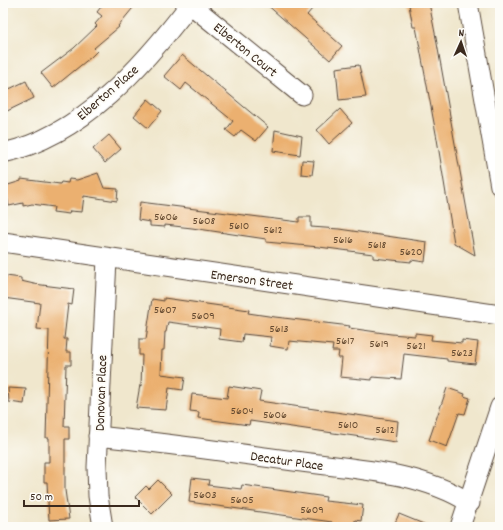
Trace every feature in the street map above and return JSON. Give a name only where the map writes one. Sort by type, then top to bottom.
[{"type":"street","name":"Elberton Court","points":[[191,3],[302,94]]},
{"type":"street","name":"Elberton Place","points":[[3,153],[22,149],[54,133],[82,116],[111,92],[144,59],[169,32],[191,3]]},
{"type":"street","points":[[468,3],[495,134],[500,186]]},
{"type":"street","name":"Emerson Street","points":[[3,242],[107,259],[500,315]]},
{"type":"street","name":"Donovan Place","points":[[103,527],[98,496],[98,436],[107,259]]},
{"type":"street","points":[[460,527],[470,503],[500,407]]},
{"type":"street","name":"Decatur Place","points":[[98,436],[198,448],[396,476],[441,487],[470,503]]},
{"type":"building","points":[[104,3],[137,3],[118,26],[119,27],[94,48],[97,51],[53,88],[41,73],[74,48],[97,26],[95,24],[102,16],[97,12]]},
{"type":"building","points":[[265,3],[304,3],[312,9],[307,15],[342,46],[330,60]]},
{"type":"building","points":[[429,3],[475,255],[454,243],[437,139],[416,27],[413,27],[409,5]]},
{"type":"building","points":[[182,55],[268,127],[256,141],[241,130],[235,137],[226,130],[233,121],[186,83],[181,90],[164,76]]},
{"type":"building","points":[[359,65],[366,97],[339,100],[336,68]]},
{"type":"building","points":[[26,81],[34,98],[3,113],[3,92]]},
{"type":"building","points":[[148,99],[162,111],[148,128],[134,116]]},
{"type":"building","points":[[340,109],[352,123],[329,144],[317,130]]},
{"type":"building","points":[[275,130],[302,136],[300,155],[273,151]]},
{"type":"building","points":[[109,135],[121,149],[105,163],[93,149]]},
{"type":"building","points":[[302,160],[314,161],[312,175],[301,174]]},
{"type":"building","points":[[98,173],[104,188],[118,189],[117,201],[84,196],[82,212],[70,211],[69,214],[53,212],[54,207],[32,204],[23,206],[23,203],[9,206],[5,186],[21,181],[21,179],[60,184],[61,182],[68,183],[69,179],[77,180]]},
{"type":"building","points":[[140,202],[299,222],[299,217],[311,217],[311,227],[339,229],[427,242],[425,262],[373,258],[373,254],[266,242],[266,239],[192,228],[165,225],[165,227],[150,226],[150,222],[138,220]]},
{"type":"building","points":[[6,276],[21,278],[21,281],[34,284],[74,289],[72,305],[68,304],[64,339],[67,339],[66,352],[71,352],[71,365],[66,365],[64,426],[69,426],[69,439],[65,439],[65,490],[69,519],[49,520],[47,482],[44,482],[44,462],[49,462],[49,438],[46,438],[49,330],[37,329],[40,303],[3,298]]},
{"type":"building","points":[[164,298],[249,310],[248,313],[350,326],[349,328],[391,334],[415,336],[415,333],[432,335],[431,340],[462,343],[462,340],[478,342],[475,364],[404,354],[401,379],[372,377],[372,380],[340,377],[342,358],[338,358],[339,351],[332,351],[333,345],[289,341],[288,349],[270,346],[271,337],[243,334],[242,342],[219,339],[220,329],[168,322],[165,332],[164,350],[162,350],[161,374],[185,377],[183,390],[169,388],[166,410],[136,408],[140,385],[141,386],[142,355],[139,355],[139,339],[146,339],[152,299],[164,301]]},
{"type":"building","points":[[229,386],[261,391],[259,401],[398,421],[396,442],[250,421],[249,425],[198,418],[199,412],[190,411],[192,394],[227,398]]},
{"type":"building","points":[[8,388],[26,389],[24,404],[9,402]]},
{"type":"building","points":[[447,388],[465,394],[464,396],[470,398],[465,414],[459,413],[447,447],[429,440]]},
{"type":"building","points":[[192,478],[209,480],[208,485],[241,489],[242,485],[326,497],[325,501],[363,505],[361,521],[355,520],[355,527],[331,527],[332,522],[189,502]]},
{"type":"building","points":[[158,480],[172,494],[152,514],[135,497],[146,486],[149,489]]},
{"type":"building","points":[[399,514],[431,527],[393,527]]}]
